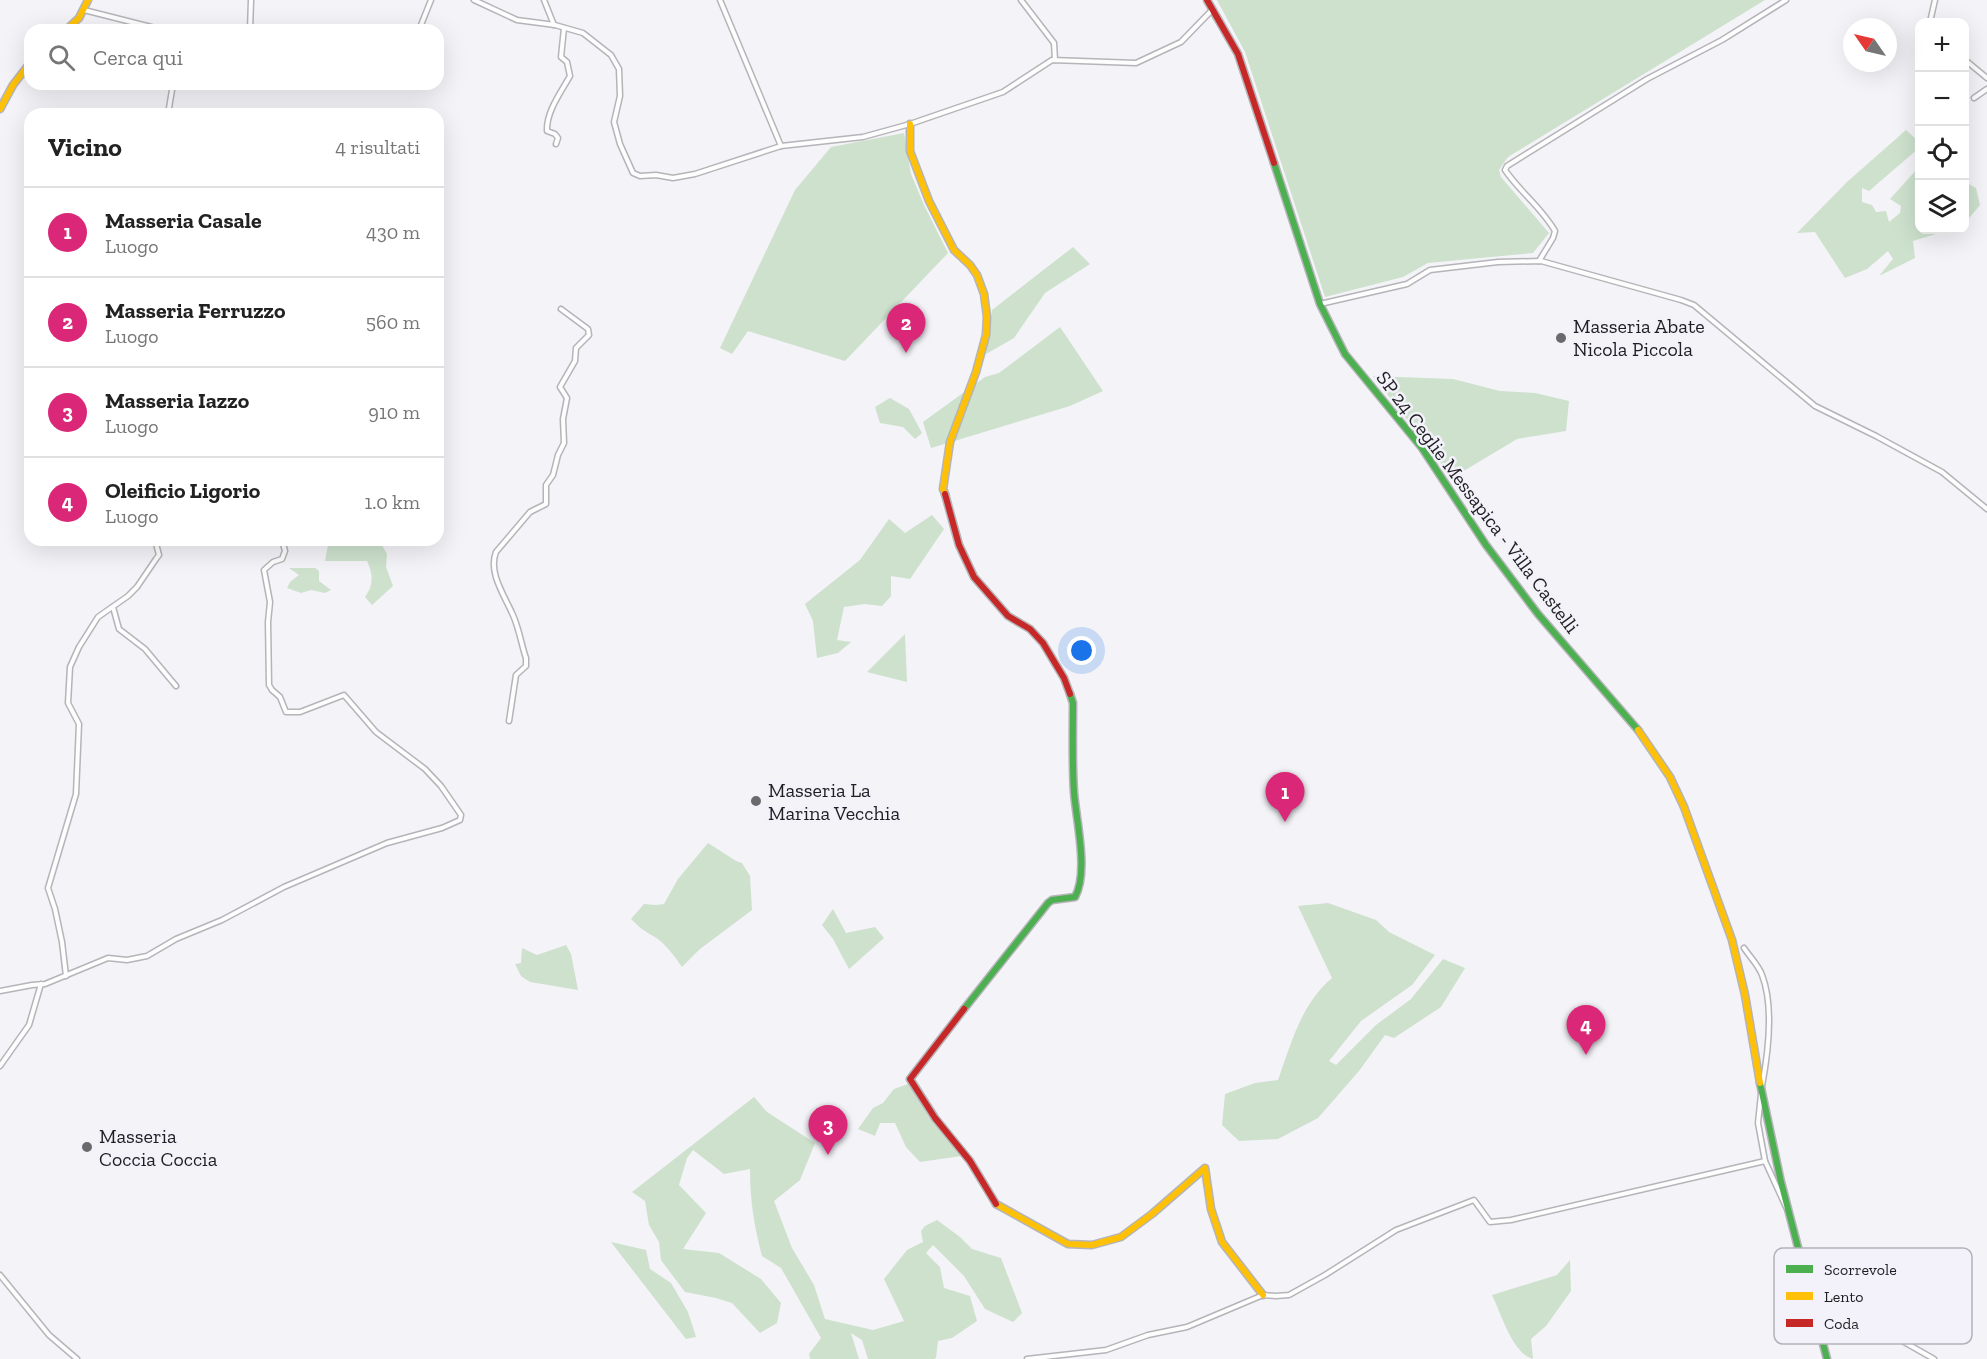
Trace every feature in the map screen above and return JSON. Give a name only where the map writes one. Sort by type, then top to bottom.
[{"type":"street","points":[[71,24],[84,10],[88,0]]},
{"type":"street","points":[[250,24],[251,0]]},
{"type":"street","points":[[421,24],[431,0]]},
{"type":"street","points":[[474,0],[517,20],[555,25],[583,33],[611,55],[619,69],[620,96],[614,122],[620,144],[633,173],[640,176],[656,175],[673,178],[695,174],[781,146],[863,137],[910,124],[1003,92],[1055,60],[1136,63],[1152,58],[1181,42],[1208,3]]},
{"type":"street","points":[[544,0],[555,25]]},
{"type":"street","points":[[720,0],[781,146]]},
{"type":"street","points":[[1021,0],[1054,43],[1055,60]]},
{"type":"street","points":[[1539,261],[1555,231],[1549,220],[1515,186],[1505,170],[1507,166],[1647,79],[1722,39],[1786,0]]},
{"type":"street","points":[[1931,18],[1935,0]]},
{"type":"street","name":"SP 24 Ceglie Messapica - Villa Castelli","points":[[1208,3],[1238,54],[1320,304],[1345,354],[1422,448],[1511,580],[1642,734],[1670,777],[1684,807],[1732,940],[1745,995],[1761,1090],[1798,1248]]},
{"type":"street","points":[[84,10],[139,24]]},
{"type":"street","points":[[556,144],[558,138],[547,131],[546,124],[570,76],[567,62],[561,57],[564,28]]},
{"type":"street","points":[[1969,62],[1987,78]]},
{"type":"street","points":[[0,109],[24,71]]},
{"type":"street","points":[[1974,98],[1987,89]]},
{"type":"street","points":[[169,108],[172,90]]},
{"type":"street","points":[[910,124],[910,150],[929,201],[954,250],[970,264],[977,275],[984,294],[987,316],[986,335],[976,372],[950,442],[943,489],[959,545],[974,577],[1008,616],[1030,629],[1043,643],[1064,678],[1073,703],[1074,792],[1080,838],[1080,888],[1075,897],[1052,900],[1048,903],[910,1079],[935,1118],[969,1161],[994,1203],[1068,1244],[1092,1245],[1121,1237],[1152,1214],[1195,1174],[1205,1168],[1211,1209],[1222,1242],[1263,1295]]},
{"type":"street","points":[[1320,304],[1407,284],[1430,270],[1498,262],[1539,261],[1694,305],[1815,406],[1942,472],[1987,509]]},
{"type":"street","points":[[509,721],[516,675],[526,666],[526,658],[513,614],[500,590],[493,558],[495,552],[530,512],[546,504],[546,485],[553,475],[564,443],[562,419],[567,398],[560,387],[575,361],[576,348],[589,335],[588,328],[582,322],[561,309]]},
{"type":"street","points":[[66,976],[56,909],[48,888],[76,794],[80,724],[68,703],[70,667],[79,647],[98,617],[137,587],[159,555],[157,546]]},
{"type":"street","points":[[0,991],[41,984],[108,958],[127,960],[147,956],[176,939],[222,920],[284,887],[387,843],[442,828],[460,820],[461,815],[441,786],[425,769],[376,732],[344,695],[300,712],[286,712],[280,698],[269,685],[270,602],[264,570],[273,562],[282,559],[285,551],[284,546]]},
{"type":"street","points":[[113,607],[119,629],[145,649],[176,686]]},
{"type":"street","points":[[1744,948],[1762,973],[1768,992],[1766,1066],[1758,1123],[1765,1161],[1789,1213]]},
{"type":"street","points":[[0,1066],[28,1025],[41,984]]},
{"type":"street","points":[[1027,1359],[1106,1350],[1148,1335],[1187,1327],[1263,1295],[1289,1295],[1396,1230],[1474,1200],[1490,1222],[1511,1220],[1765,1161]]},
{"type":"street","points":[[0,1275],[50,1335],[77,1359]]},
{"type":"street","name":"SP 24 Ceglie Messapica - Villa Castelli","points":[[1823,1344],[1827,1359]]},
{"type":"street","points":[[1908,1344],[1934,1359]]},
{"type":"green space","points":[[1217,0],[1765,0],[1508,157],[1499,170],[1501,177],[1549,233],[1533,253],[1428,263],[1403,277],[1325,297],[1245,52]]},
{"type":"green space","points":[[1906,130],[1915,138],[1915,151],[1869,191],[1862,188],[1862,202],[1872,205],[1876,212],[1886,211],[1889,222],[1900,213],[1901,206],[1890,199],[1915,171],[1915,234],[1936,234],[1913,241],[1915,258],[1879,276],[1893,259],[1888,251],[1867,269],[1845,278],[1815,232],[1797,233],[1847,182]]},
{"type":"green space","points":[[904,133],[911,174],[948,253],[845,361],[748,331],[732,354],[720,348],[795,190],[831,147]]},
{"type":"green space","points":[[1969,184],[1976,188],[1980,205],[1969,218]]},
{"type":"green space","points":[[1073,247],[1090,264],[1045,293],[1014,338],[986,354],[992,310]]},
{"type":"green space","points":[[1060,327],[1103,391],[1070,406],[931,448],[923,422],[985,377],[999,373]]},
{"type":"green space","points":[[1373,376],[1453,379],[1500,391],[1535,393],[1569,401],[1566,431],[1517,439],[1452,478]]},
{"type":"green space","points":[[890,398],[909,409],[922,433],[915,439],[903,427],[880,423],[875,407]]},
{"type":"green space","points":[[932,515],[944,529],[910,579],[891,576],[891,596],[882,606],[865,604],[844,607],[837,640],[851,642],[838,653],[817,658],[813,621],[805,604],[860,560],[889,519],[905,533]]},
{"type":"green space","points":[[328,546],[382,546],[387,554],[386,567],[393,586],[372,605],[365,597],[372,579],[367,561],[325,561]]},
{"type":"green space","points":[[289,568],[315,568],[319,571],[319,581],[331,590],[325,593],[311,590],[301,593],[287,588],[290,582],[299,575]]},
{"type":"green space","points":[[905,634],[907,682],[867,672]]},
{"type":"green space","points":[[708,843],[742,863],[750,876],[752,910],[700,949],[682,967],[663,943],[631,919],[644,904],[664,904],[678,879]]},
{"type":"green space","points":[[1328,903],[1376,920],[1389,932],[1435,955],[1412,985],[1361,1021],[1329,1061],[1336,1065],[1376,1025],[1411,999],[1443,959],[1465,968],[1441,1007],[1394,1038],[1385,1035],[1359,1071],[1318,1118],[1278,1139],[1239,1141],[1222,1125],[1225,1094],[1255,1083],[1278,1080],[1298,1025],[1312,1000],[1332,978],[1298,906]]},
{"type":"green space","points":[[833,909],[846,933],[875,927],[884,938],[849,969],[833,939],[822,925]]},
{"type":"green space","points":[[566,945],[571,954],[578,990],[530,982],[521,976],[515,964],[521,963],[522,948],[537,955]]},
{"type":"green space","points":[[908,1084],[930,1119],[961,1156],[920,1162],[906,1147],[895,1123],[880,1123],[875,1136],[858,1129],[873,1108],[883,1103],[894,1089]]},
{"type":"green space","points":[[754,1097],[767,1112],[815,1143],[800,1180],[774,1201],[792,1248],[814,1285],[825,1319],[873,1330],[904,1321],[884,1279],[907,1250],[923,1242],[921,1231],[925,1226],[937,1220],[972,1249],[1001,1258],[1022,1313],[1013,1322],[985,1309],[964,1276],[933,1245],[926,1253],[940,1267],[944,1288],[970,1296],[977,1321],[952,1338],[938,1341],[934,1359],[868,1359],[862,1340],[851,1333],[859,1359],[810,1359],[809,1354],[821,1338],[781,1268],[762,1256],[753,1213],[750,1169],[724,1174],[693,1150],[687,1158],[679,1185],[706,1213],[683,1249],[719,1253],[761,1279],[781,1303],[777,1323],[760,1333],[732,1303],[685,1292],[661,1260],[659,1242],[649,1225],[645,1201],[632,1192]]},
{"type":"green space","points":[[611,1242],[646,1250],[650,1269],[671,1283],[688,1312],[696,1337],[686,1339]]},
{"type":"green space","points":[[1570,1260],[1571,1291],[1546,1326],[1531,1339],[1533,1359],[1519,1349],[1513,1341],[1492,1295],[1557,1275]]},
{"type":"traffic: fast","points":[[1274,163],[1320,304],[1345,354],[1422,448],[1486,545],[1538,614],[1638,730]]},
{"type":"traffic: fast","points":[[964,1009],[1048,903],[1052,900],[1075,897],[1079,886],[1081,860],[1074,792],[1073,703],[1070,694]]},
{"type":"traffic: fast","points":[[1760,1083],[1781,1182],[1798,1248]]},
{"type":"traffic: fast","points":[[1823,1344],[1827,1359]]},
{"type":"traffic: slow","points":[[72,24],[79,18],[88,0]]},
{"type":"traffic: slow","points":[[0,109],[24,71]]},
{"type":"traffic: slow","points":[[910,124],[910,151],[929,201],[954,250],[977,275],[984,294],[987,317],[986,335],[976,372],[950,442],[943,489],[945,494]]},
{"type":"traffic: slow","points":[[1638,730],[1670,777],[1684,807],[1732,940],[1745,995],[1760,1083]]},
{"type":"traffic: slow","points":[[996,1204],[1068,1244],[1092,1245],[1121,1237],[1152,1214],[1205,1168],[1211,1209],[1222,1242],[1263,1295]]},
{"type":"traffic: jam","points":[[1207,0],[1238,54],[1274,163]]},
{"type":"traffic: jam","points":[[945,494],[959,545],[974,577],[1008,616],[1030,629],[1043,643],[1064,678],[1070,694]]},
{"type":"traffic: jam","points":[[964,1009],[910,1079],[935,1118],[970,1161],[996,1204]]},
{"type":"place","name":"Masseria Abate Nicola Piccola","points":[[1561,338]]},
{"type":"place","name":"Masseria Ferruzzo","points":[[906,353]]},
{"type":"place","name":"Masseria La Marina Vecchia","points":[[756,801]]},
{"type":"place","name":"Masseria Casale","points":[[1285,822]]},
{"type":"place","name":"Oleificio Ligorio","points":[[1586,1055]]},
{"type":"place","name":"Masseria Coccia Coccia","points":[[87,1147]]},
{"type":"place","name":"Masseria Iazzo","points":[[828,1155]]}]
